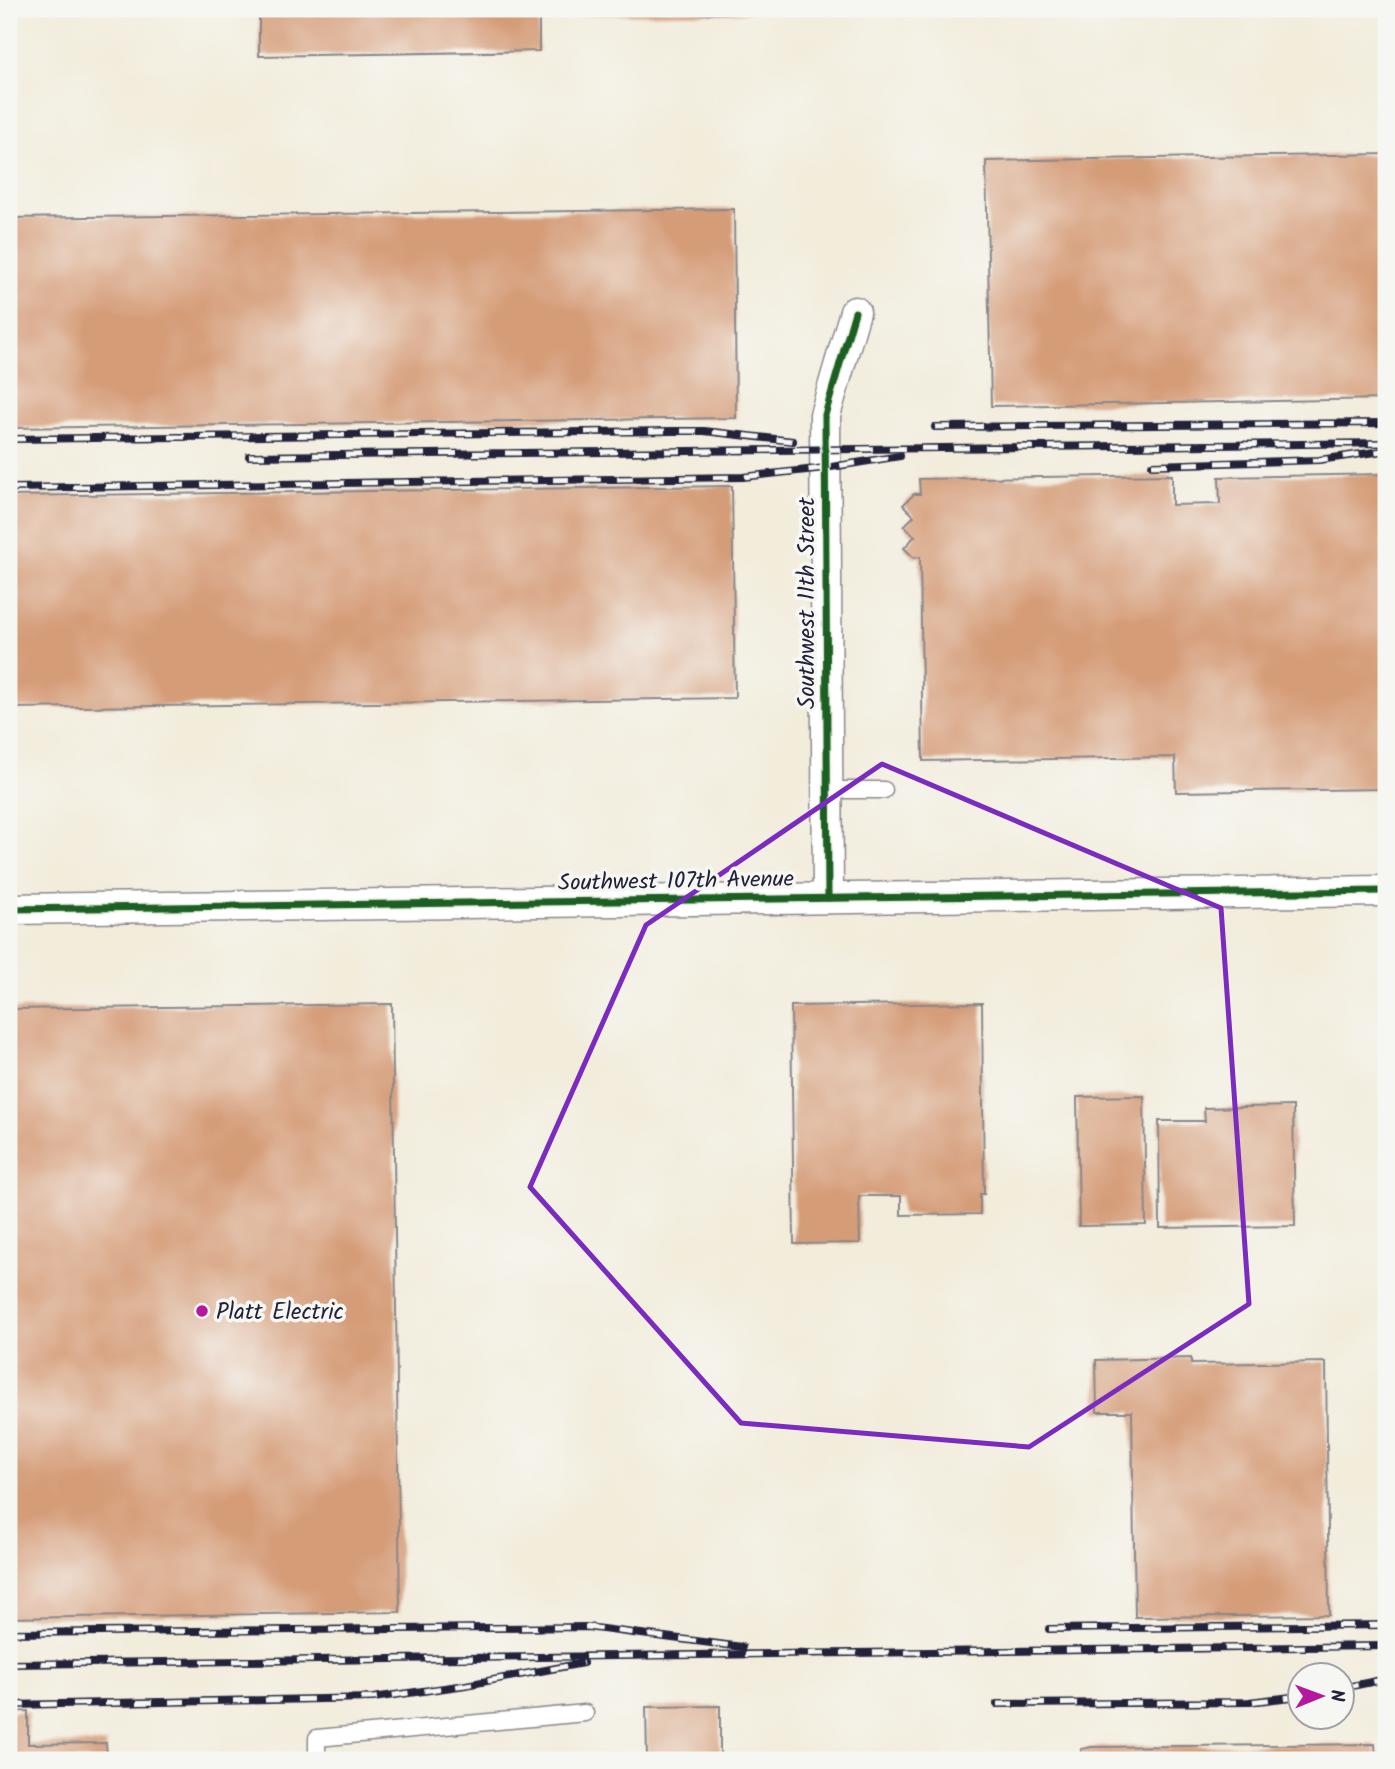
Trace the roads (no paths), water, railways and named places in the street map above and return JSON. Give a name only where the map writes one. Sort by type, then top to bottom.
[{"type":"street","name":"Southwest 11th Street","points":[[828,898],[825,415],[855,312]]},
{"type":"street","name":"Southwest 107th Avenue","points":[[9,909],[1386,891]]},
{"type":"lane","points":[[827,790],[884,790]]},
{"type":"lane","points":[[317,1760],[317,1738],[585,1713]]},
{"type":"railway","points":[[935,427],[1386,423]]},
{"type":"railway","points":[[9,439],[704,431],[793,441]]},
{"type":"railway","points":[[249,456],[1386,443]]},
{"type":"railway","points":[[1152,465],[1319,460],[1383,451]]},
{"type":"railway","points":[[9,488],[743,477],[900,456]]},
{"type":"railway","points":[[1049,1629],[1386,1625]]},
{"type":"railway","points":[[9,1633],[587,1627],[742,1647]]},
{"type":"railway","points":[[9,1664],[1386,1646]]},
{"type":"railway","points":[[9,1705],[373,1698],[466,1685],[583,1663]]},
{"type":"railway","points":[[1356,1685],[1386,1679]]},
{"type":"railway","points":[[997,1704],[1249,1702],[1286,1698]]},
{"type":"place","name":"Platt Electric","points":[[202,1311]]}]
